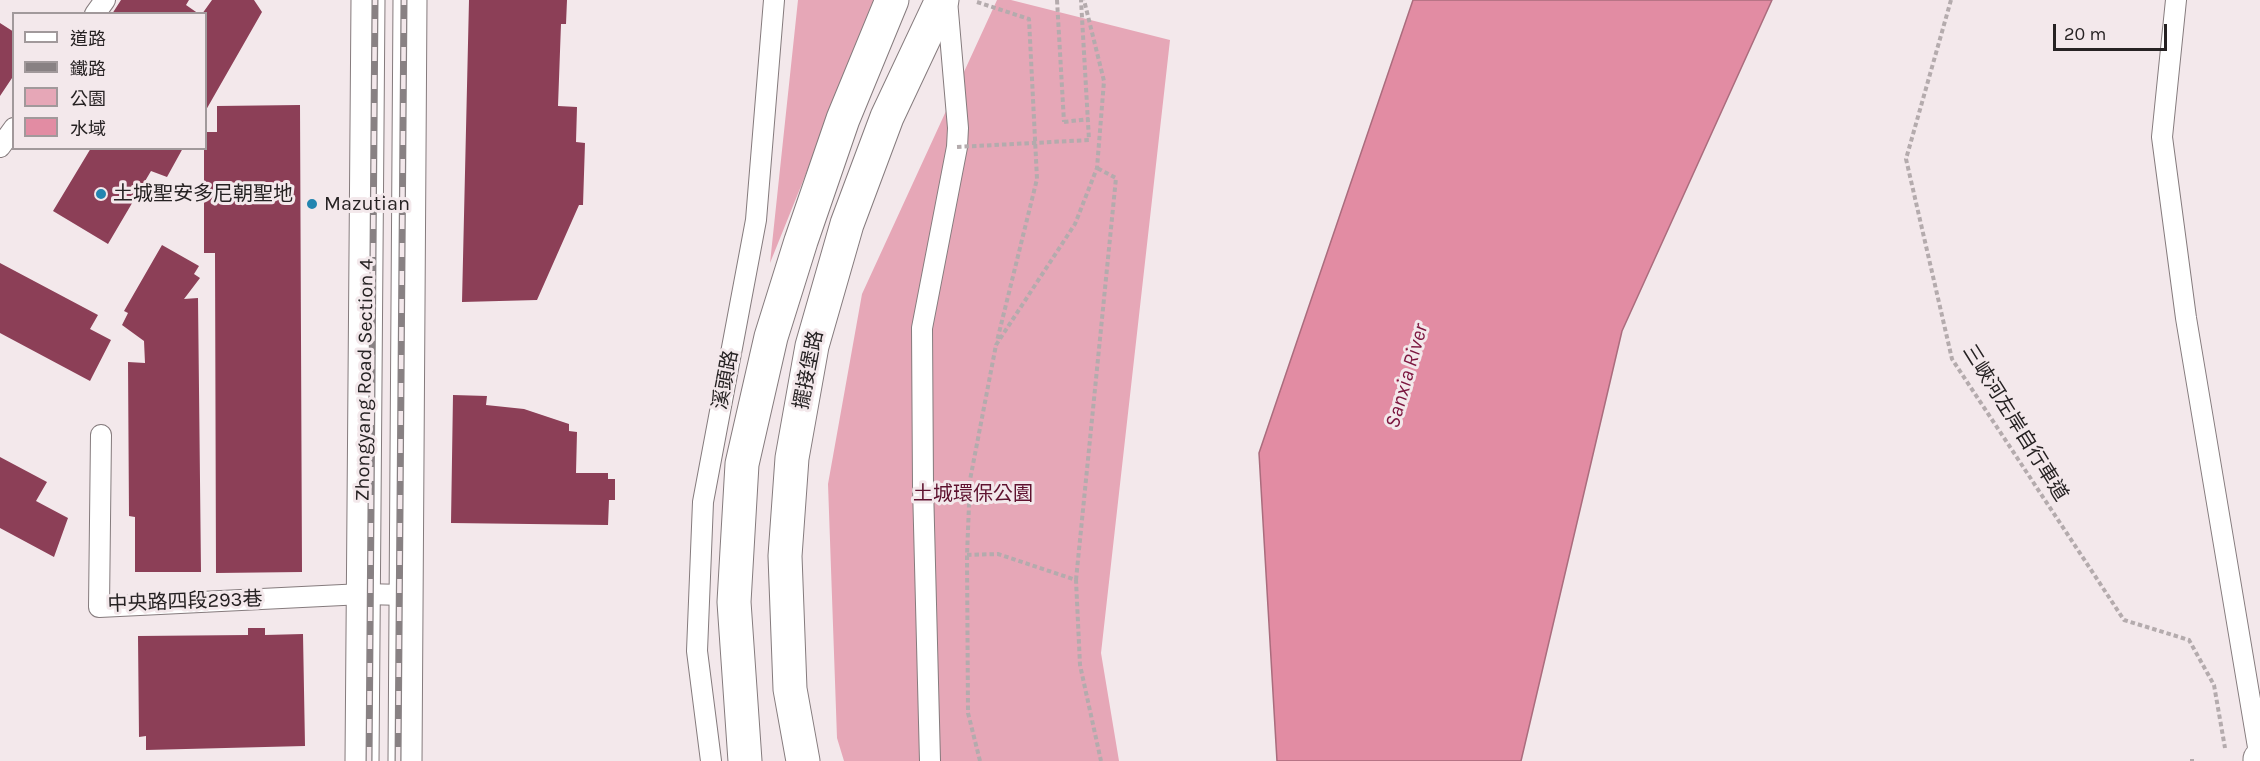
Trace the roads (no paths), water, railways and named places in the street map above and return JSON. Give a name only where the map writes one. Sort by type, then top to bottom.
[{"type":"street","name":"Zhongyang Road Section 4","points":[[362,761],[368,0]]},
{"type":"street","name":"Zhongyang Road Section 4","points":[[405,761],[410,0]]},
{"type":"street","points":[[745,761],[734,602],[742,464],[771,337],[801,241],[843,119],[892,0]]},
{"type":"street","name":"擺接堡路","points":[[803,761],[790,689],[785,556],[792,458],[812,346],[847,224],[888,117],[942,0]]},
{"type":"lane","name":"溪頭路","points":[[711,761],[698,651],[703,502],[756,220],[774,0]]},
{"type":"lane","points":[[930,761],[922,328],[957,147],[958,128],[946,0]]},
{"type":"lane","points":[[2176,0],[2162,136],[2186,318],[2260,760]]},
{"type":"lane","points":[[0,147],[12,131]]},
{"type":"lane","name":"中央路四段293巷","points":[[101,435],[99,607],[363,594],[405,595]]},
{"type":"water","name":"Sanxia River","points":[[1413,0],[1772,0],[1622,331],[1521,761],[1277,761],[1259,453]]},
{"type":"railway","points":[[369,761],[375,0]]},
{"type":"railway","points":[[398,761],[404,0]]},
{"type":"place","name":"土城聖安多尼朝聖地","points":[[101,194]]},
{"type":"place","name":"Mazutian","points":[[312,204]]},
{"type":"park label","name":"土城環保公園","points":[[973,494]]}]
